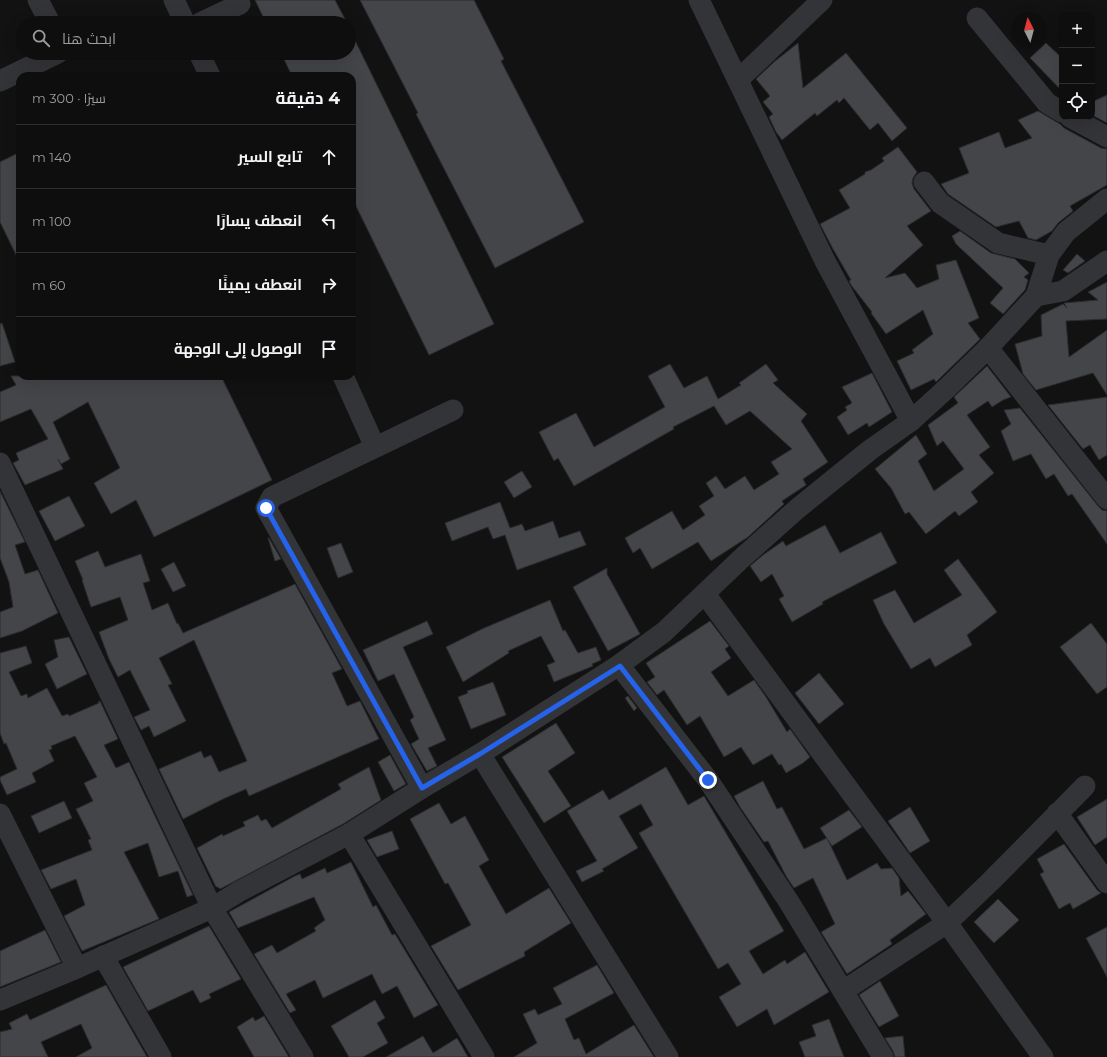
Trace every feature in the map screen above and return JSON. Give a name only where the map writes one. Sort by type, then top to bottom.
[{"type":"street","points":[[38,0],[46,16]]},
{"type":"street","points":[[174,0],[181,16]]},
{"type":"street","points":[[698,0],[826,261],[911,420]]},
{"type":"street","points":[[738,80],[822,0]]},
{"type":"street","points":[[215,16],[240,4]]},
{"type":"street","points":[[977,18],[1047,103],[1059,110]]},
{"type":"street","points":[[19,72],[44,60]]},
{"type":"street","points":[[202,60],[208,72]]},
{"type":"street","points":[[0,81],[16,73]]},
{"type":"street","points":[[1076,120],[1107,137]]},
{"type":"street","points":[[924,182],[940,203],[998,243],[1049,255]]},
{"type":"street","points":[[0,1000],[77,968],[212,908],[349,834],[620,666],[664,632],[743,557],[797,509],[870,450],[911,420],[947,388],[988,348],[1036,296],[1049,255],[1066,232],[1107,199]]},
{"type":"street","points":[[1036,296],[1063,291],[1107,261]]},
{"type":"street","points":[[988,348],[1107,499]]},
{"type":"street","points":[[346,380],[375,447]]},
{"type":"street","points":[[422,788],[266,508],[272,497],[453,410]]},
{"type":"street","points":[[0,463],[212,908],[303,1057]]},
{"type":"street","points":[[705,594],[947,923],[1043,1057]]},
{"type":"street","points":[[620,666],[708,780],[789,902],[883,1057]]},
{"type":"street","points":[[480,754],[668,1057]]},
{"type":"street","points":[[843,991],[947,923],[1085,786]]},
{"type":"street","points":[[0,814],[77,968]]},
{"type":"street","points":[[1057,814],[1107,883]]},
{"type":"street","points":[[349,834],[484,1057]]},
{"type":"street","points":[[103,956],[160,1057]]},
{"type":"building","points":[[255,0],[335,0],[343,16],[263,16]]},
{"type":"building","points":[[360,0],[474,0],[504,59],[501,61],[584,222],[495,268],[416,114],[418,113]]},
{"type":"building","points":[[356,42],[494,324],[429,355],[356,206],[356,72],[290,72],[284,60],[356,60]]},
{"type":"building","points":[[798,43],[803,88],[846,53],[907,128],[892,141],[878,123],[870,130],[844,98],[839,103],[837,100],[817,116],[815,113],[782,140],[776,132],[769,117],[773,114],[763,102],[770,96],[756,79]]},
{"type":"building","points":[[1047,44],[1059,55],[1059,88],[1030,58],[1041,48],[1047,48]]},
{"type":"building","points":[[1107,95],[1107,123],[1095,117],[1095,101]]},
{"type":"building","points":[[1038,111],[1064,128],[1101,148],[1107,149],[1107,185],[1070,206],[1073,211],[1058,223],[1052,231],[1036,240],[1028,238],[1019,221],[996,227],[948,194],[941,184],[969,173],[959,148],[999,132],[1005,148],[1032,138],[1018,120]]},
{"type":"building","points":[[898,147],[917,172],[912,183],[914,189],[931,211],[907,226],[923,245],[885,278],[905,273],[917,288],[939,279],[936,265],[956,260],[979,318],[968,323],[980,339],[936,382],[934,379],[911,390],[897,361],[914,353],[912,350],[933,334],[923,310],[886,334],[871,313],[872,312],[851,285],[849,281],[851,280],[820,224],[850,208],[839,190],[884,161],[882,158]]},
{"type":"building","points":[[16,154],[16,255],[0,222],[0,162]]},
{"type":"building","points":[[960,231],[991,253],[1015,259],[1029,273],[1024,277],[1028,280],[1025,290],[1003,314],[990,303],[1003,288],[956,244],[952,236]]},
{"type":"building","points":[[1077,254],[1085,261],[1068,273],[1063,270]]},
{"type":"building","points":[[1107,282],[1107,319],[1066,321],[1069,357],[1107,330],[1107,395],[1093,373],[1036,390],[1023,374],[1015,344],[1042,336],[1041,315],[1063,304],[1067,308],[1064,303],[1098,300],[1088,292]]},
{"type":"building","points":[[2,323],[15,362],[0,366],[0,324]]},
{"type":"building","points":[[670,364],[684,388],[707,376],[718,399],[741,385],[739,383],[766,364],[778,380],[773,383],[807,414],[801,421],[828,462],[803,479],[806,485],[782,501],[784,504],[748,537],[711,561],[698,542],[652,569],[640,548],[633,553],[625,538],[672,511],[683,530],[705,515],[699,506],[714,496],[706,483],[716,476],[725,489],[745,476],[754,490],[779,474],[771,462],[792,449],[750,411],[726,425],[714,406],[673,427],[674,429],[574,486],[558,458],[554,461],[539,432],[576,413],[594,447],[665,407],[648,376]]},
{"type":"building","points":[[987,366],[1011,397],[992,407],[988,401],[967,415],[990,447],[979,455],[994,473],[971,492],[978,502],[959,516],[955,511],[926,534],[909,512],[905,514],[891,488],[875,469],[916,435],[927,454],[918,461],[934,491],[964,469],[943,441],[937,446],[928,425],[958,403],[954,397]]},
{"type":"building","points":[[872,373],[892,412],[869,427],[867,423],[848,435],[837,417],[847,410],[845,407],[852,403],[842,387]]},
{"type":"building","points":[[11,376],[16,376],[16,380],[223,380],[272,480],[154,537],[136,500],[111,514],[94,483],[120,468],[88,402],[53,422],[70,459],[61,464],[58,459],[63,469],[25,485],[13,463],[19,460],[16,453],[48,439],[31,409],[0,422],[0,392],[16,385]]},
{"type":"building","points":[[1107,397],[1107,455],[1099,460],[1090,445],[1083,449],[1048,405]]},
{"type":"building","points":[[1020,408],[1098,506],[1102,510],[1107,511],[1107,544],[1072,494],[1068,496],[1054,474],[1046,479],[1031,454],[1013,461],[1001,431],[1011,424],[1004,410]]},
{"type":"building","points":[[522,471],[532,487],[514,498],[504,482]]},
{"type":"building","points":[[0,491],[25,542],[15,545],[25,574],[38,570],[58,613],[22,631],[0,638],[0,612],[13,607],[9,582],[0,558]]},
{"type":"building","points":[[69,496],[85,526],[55,541],[39,511]]},
{"type":"building","points":[[500,502],[510,528],[522,524],[525,531],[553,521],[559,538],[580,531],[586,545],[517,570],[505,535],[493,539],[488,527],[452,541],[445,523]]},
{"type":"building","points":[[825,525],[840,553],[881,532],[897,563],[822,602],[823,604],[792,622],[779,599],[784,596],[772,574],[761,582],[750,566],[783,541],[786,546]]},
{"type":"building","points":[[269,538],[281,559],[275,561]]},
{"type":"building","points":[[341,543],[353,572],[338,578],[327,548]]},
{"type":"building","points":[[98,551],[105,567],[141,554],[150,581],[143,583],[152,610],[168,603],[177,624],[178,623],[183,633],[295,584],[342,669],[332,673],[347,706],[360,701],[379,739],[249,796],[246,789],[183,819],[159,769],[201,751],[204,758],[211,755],[219,772],[247,761],[194,640],[159,658],[172,684],[168,685],[186,721],[154,737],[149,726],[141,730],[134,717],[150,710],[130,670],[118,677],[109,659],[99,632],[128,620],[120,597],[91,607],[83,580],[75,561]]},
{"type":"building","points":[[958,559],[997,612],[967,635],[972,645],[935,667],[930,658],[911,669],[884,624],[873,600],[895,590],[914,623],[962,595],[944,570]]},
{"type":"building","points":[[174,562],[186,586],[173,592],[161,569]]},
{"type":"building","points":[[607,568],[607,574],[640,634],[608,651],[573,587]]},
{"type":"building","points":[[550,600],[563,631],[565,630],[578,653],[596,647],[601,660],[592,664],[593,666],[554,682],[547,665],[555,662],[541,636],[508,651],[509,653],[463,682],[446,647],[482,629]]},
{"type":"building","points":[[427,621],[433,634],[403,647],[446,740],[428,748],[437,766],[427,771],[411,744],[419,739],[410,720],[414,717],[394,674],[378,681],[363,650]]},
{"type":"building","points":[[710,621],[729,646],[725,649],[731,658],[711,672],[728,696],[754,680],[787,732],[790,729],[810,757],[786,773],[781,764],[779,765],[772,754],[753,765],[741,747],[724,757],[700,716],[687,725],[664,690],[657,695],[647,682],[655,677],[646,663]]},
{"type":"building","points":[[1091,623],[1107,644],[1107,687],[1097,694],[1060,647]]},
{"type":"building","points":[[69,637],[87,674],[57,689],[45,664],[58,657],[54,640]]},
{"type":"building","points":[[26,646],[32,663],[9,672],[21,696],[27,694],[28,698],[47,688],[62,716],[68,714],[69,716],[99,703],[98,702],[100,701],[118,739],[104,745],[116,768],[129,762],[193,895],[187,897],[178,871],[159,877],[148,843],[124,852],[159,919],[82,951],[64,916],[85,905],[76,879],[51,889],[41,870],[92,850],[88,840],[91,839],[76,809],[93,801],[84,783],[97,777],[75,736],[51,746],[52,749],[49,750],[54,761],[32,773],[36,782],[7,795],[0,780],[0,777],[17,769],[0,733],[0,653]]},
{"type":"building","points":[[819,673],[844,704],[819,724],[795,693]]},
{"type":"building","points":[[493,682],[506,715],[471,729],[458,697],[468,693],[467,691]]},
{"type":"building","points":[[628,696],[637,708],[634,711],[625,698]]},
{"type":"building","points":[[556,723],[575,753],[548,771],[571,806],[544,823],[502,757]]},
{"type":"building","points":[[390,755],[406,784],[394,791],[378,762]]},
{"type":"building","points":[[369,767],[381,800],[343,824],[220,889],[216,887],[197,848],[222,834],[223,836],[245,826],[243,822],[258,815],[261,821],[266,819],[272,828],[341,789],[338,784]]},
{"type":"building","points":[[666,767],[688,805],[704,796],[784,931],[749,951],[763,974],[785,960],[787,964],[805,952],[829,992],[774,1025],[767,1009],[737,1027],[719,997],[741,984],[728,963],[718,969],[639,833],[653,825],[641,804],[619,816],[638,848],[602,869],[604,871],[582,882],[576,871],[597,861],[567,811],[603,790],[609,800]]},
{"type":"building","points":[[763,781],[777,809],[782,807],[804,849],[827,838],[847,880],[877,863],[881,869],[892,868],[899,878],[901,896],[908,891],[926,914],[890,940],[892,944],[847,974],[821,932],[835,924],[813,878],[794,888],[768,841],[764,842],[734,796]]},
{"type":"building","points":[[1107,799],[1107,837],[1095,845],[1077,817]]},
{"type":"building","points":[[64,801],[72,818],[39,833],[31,816]]},
{"type":"building","points":[[439,803],[451,824],[465,816],[489,860],[479,866],[506,914],[549,888],[571,923],[524,952],[525,956],[458,990],[431,946],[471,925],[448,883],[445,884],[410,819]]},
{"type":"building","points":[[910,807],[930,841],[910,853],[888,821]]},
{"type":"building","points":[[849,810],[862,827],[832,846],[820,828]]},
{"type":"building","points":[[392,831],[399,849],[377,857],[367,840]]},
{"type":"building","points":[[1064,844],[1097,890],[1101,893],[1073,909],[1070,903],[1059,909],[1040,874],[1044,872],[1037,859]]},
{"type":"building","points":[[351,862],[373,907],[376,905],[392,935],[395,934],[438,1005],[414,1018],[397,986],[382,994],[372,974],[323,998],[315,980],[286,994],[296,1010],[290,1013],[254,954],[272,945],[277,953],[316,931],[314,928],[325,920],[314,897],[238,928],[229,912],[295,876],[300,874],[302,879],[325,868],[327,873]]},
{"type":"building","points":[[998,899],[1019,920],[994,943],[974,922]]},
{"type":"building","points":[[209,926],[241,979],[209,994],[211,998],[200,1003],[193,990],[148,1011],[123,967]]},
{"type":"building","points":[[1107,927],[1107,977],[1086,938]]},
{"type":"building","points":[[45,930],[61,962],[0,987],[0,951]]},
{"type":"building","points":[[597,965],[614,993],[565,1019],[574,1040],[579,1038],[586,1054],[634,1025],[654,1057],[514,1057],[537,1043],[523,1014],[535,1009],[538,1015],[562,1004],[553,988]]},
{"type":"building","points":[[880,981],[899,1016],[879,1027],[859,995]]},
{"type":"building","points":[[106,985],[147,1057],[76,1057],[92,1048],[81,1024],[41,1042],[48,1057],[0,1057],[0,1032],[12,1029],[9,1023],[27,1014],[30,1020]]},
{"type":"building","points":[[375,1000],[385,1018],[377,1023],[388,1043],[363,1057],[349,1057],[331,1026]]},
{"type":"building","points":[[264,1016],[289,1057],[254,1057],[237,1027],[253,1017],[255,1021]]},
{"type":"building","points":[[829,1019],[844,1057],[805,1057],[799,1042],[816,1036],[812,1025]]},
{"type":"building","points":[[423,1036],[433,1053],[457,1038],[468,1057],[386,1057]]},
{"type":"building","points":[[903,1036],[905,1057],[895,1057],[885,1038]]},
{"type":"route","points":[[266,508],[422,788],[480,754],[620,666],[708,780]]}]
